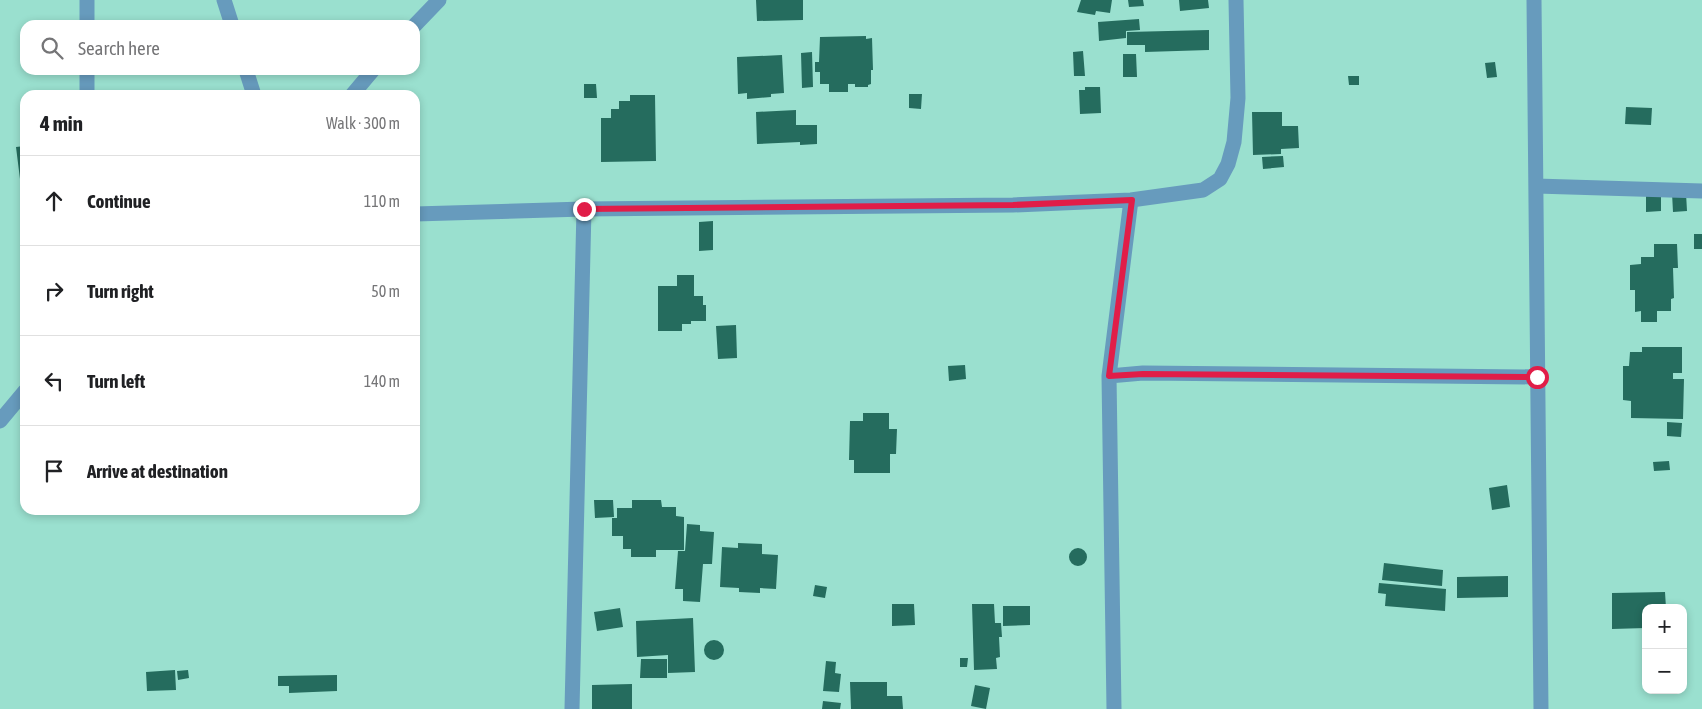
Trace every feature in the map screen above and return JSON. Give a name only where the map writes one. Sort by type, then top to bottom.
[{"type":"street","points":[[87,0],[87,20]]},
{"type":"street","points":[[224,0],[230,20]]},
{"type":"street","points":[[420,20],[439,0]]},
{"type":"street","points":[[420,214],[584,209],[1013,205],[1132,200],[1203,190],[1220,179],[1228,164],[1234,142],[1238,98],[1236,0]]},
{"type":"street","points":[[1534,0],[1541,709]]},
{"type":"street","points":[[87,75],[87,90]]},
{"type":"street","points":[[248,75],[252,90]]},
{"type":"street","points":[[356,90],[369,75]]},
{"type":"street","points":[[1536,186],[1702,191]]},
{"type":"street","points":[[1114,709],[1109,376],[1132,200]]},
{"type":"street","points":[[572,709],[584,209]]},
{"type":"street","points":[[1109,376],[1143,374],[1537,377]]},
{"type":"street","points":[[0,421],[20,397]]},
{"type":"building","points":[[756,0],[803,0],[803,20],[757,21]]},
{"type":"building","points":[[1081,0],[1112,0],[1110,13],[1096,11],[1095,15],[1077,12]]},
{"type":"building","points":[[1128,0],[1143,0],[1144,6],[1129,7]]},
{"type":"building","points":[[1179,0],[1208,0],[1209,8],[1180,11]]},
{"type":"building","points":[[1139,19],[1140,30],[1126,31],[1126,38],[1099,41],[1098,22]]},
{"type":"building","points":[[1209,30],[1209,50],[1145,52],[1145,45],[1127,45],[1127,32]]},
{"type":"building","points":[[866,36],[866,39],[872,38],[873,70],[871,70],[871,84],[868,87],[855,87],[855,84],[848,84],[848,92],[829,92],[829,84],[820,84],[820,72],[815,72],[815,62],[819,62],[820,37]]},
{"type":"building","points":[[1083,51],[1085,76],[1074,76],[1073,52]]},
{"type":"building","points":[[812,52],[813,87],[802,88],[801,53]]},
{"type":"building","points":[[1123,54],[1136,54],[1137,77],[1123,77]]},
{"type":"building","points":[[782,55],[784,93],[771,94],[771,97],[747,99],[747,93],[738,94],[737,57]]},
{"type":"building","points":[[1495,62],[1497,77],[1487,78],[1485,63]]},
{"type":"building","points":[[1348,76],[1359,76],[1359,85],[1349,85]]},
{"type":"building","points":[[584,84],[596,84],[597,98],[584,98]]},
{"type":"building","points":[[1085,87],[1100,87],[1101,113],[1080,114],[1079,90],[1085,90]]},
{"type":"building","points":[[909,94],[922,94],[921,109],[909,108]]},
{"type":"building","points":[[630,95],[655,95],[656,161],[601,162],[601,118],[611,118],[611,109],[619,109],[619,101],[630,101]]},
{"type":"building","points":[[1626,107],[1652,108],[1651,125],[1625,124]]},
{"type":"building","points":[[796,110],[796,125],[817,125],[817,144],[800,145],[800,142],[757,144],[756,112]]},
{"type":"building","points":[[1252,112],[1282,112],[1282,126],[1298,126],[1299,148],[1281,149],[1281,154],[1253,155]]},
{"type":"building","points":[[16,147],[20,147],[20,179]]},
{"type":"building","points":[[1283,156],[1284,167],[1263,169],[1262,157]]},
{"type":"building","points":[[1672,193],[1686,193],[1687,211],[1673,212]]},
{"type":"building","points":[[1646,196],[1661,196],[1661,211],[1646,212]]},
{"type":"building","points":[[713,221],[713,250],[699,251],[699,222]]},
{"type":"building","points":[[1694,234],[1702,234],[1702,249],[1694,249]]},
{"type":"building","points":[[1654,244],[1677,244],[1678,268],[1673,268],[1674,298],[1671,299],[1671,311],[1657,311],[1657,322],[1641,322],[1641,311],[1635,312],[1635,290],[1630,290],[1630,265],[1641,264],[1641,257],[1654,257]]},
{"type":"building","points":[[677,275],[694,275],[694,296],[703,296],[703,305],[706,305],[706,321],[691,321],[691,324],[682,324],[682,331],[658,331],[658,286],[677,286]]},
{"type":"building","points":[[736,325],[737,358],[718,359],[716,326]]},
{"type":"building","points":[[1642,347],[1682,347],[1682,373],[1673,373],[1673,379],[1684,379],[1683,419],[1631,418],[1631,401],[1623,400],[1623,366],[1629,366],[1630,352],[1642,352]]},
{"type":"building","points":[[965,365],[966,379],[949,381],[948,366]]},
{"type":"building","points":[[863,413],[889,413],[889,429],[897,429],[896,454],[890,454],[890,473],[854,473],[854,460],[849,460],[850,421],[863,421]]},
{"type":"building","points":[[1667,422],[1682,423],[1681,437],[1667,436]]},
{"type":"building","points":[[1669,461],[1670,470],[1654,471],[1653,462]]},
{"type":"building","points":[[1507,485],[1510,507],[1492,510],[1489,488]]},
{"type":"building","points":[[594,500],[613,500],[614,517],[595,518]]},
{"type":"building","points":[[632,500],[661,500],[662,507],[676,507],[676,516],[684,517],[684,550],[656,550],[656,557],[631,557],[631,549],[623,549],[623,536],[612,536],[612,518],[617,518],[617,508],[632,508]]},
{"type":"building","points":[[687,524],[700,525],[700,531],[714,532],[712,564],[703,564],[700,602],[683,601],[683,589],[675,589],[678,551],[685,551]]},
{"type":"building","points":[[738,543],[762,544],[762,554],[778,555],[776,589],[760,588],[760,593],[739,592],[739,588],[720,587],[722,547],[738,548]]},
{"type":"building","points":[[1078,548],[1084,551],[1087,557],[1084,563],[1078,566],[1072,563],[1069,557],[1072,551]]},
{"type":"building","points":[[1384,563],[1443,570],[1442,586],[1382,580]]},
{"type":"building","points":[[1508,576],[1508,597],[1457,598],[1457,577]]},
{"type":"building","points":[[1379,583],[1446,589],[1445,611],[1385,606],[1386,594],[1378,593]]},
{"type":"building","points":[[815,585],[827,587],[825,598],[813,596]]},
{"type":"building","points":[[1665,592],[1666,604],[1642,604],[1642,628],[1612,629],[1612,593]]},
{"type":"building","points":[[892,604],[914,604],[915,625],[892,626]]},
{"type":"building","points":[[972,604],[994,604],[995,623],[1001,623],[1002,637],[999,637],[1000,657],[996,658],[997,669],[974,670]]},
{"type":"building","points":[[1003,606],[1030,606],[1030,625],[1003,626]]},
{"type":"building","points":[[620,608],[623,627],[597,631],[594,612]]},
{"type":"building","points":[[693,618],[695,672],[668,673],[668,655],[637,657],[636,621]]},
{"type":"building","points":[[710,640],[718,640],[724,646],[724,654],[718,660],[710,660],[704,654],[704,646]]},
{"type":"building","points":[[960,658],[968,658],[967,667],[960,667]]},
{"type":"building","points":[[641,659],[667,659],[667,678],[640,678]]},
{"type":"building","points":[[826,661],[836,662],[835,673],[841,674],[839,692],[823,691]]},
{"type":"building","points":[[175,670],[176,690],[147,691],[146,672]]},
{"type":"building","points":[[188,670],[189,678],[178,680],[177,671]]},
{"type":"building","points":[[337,675],[337,691],[289,693],[289,686],[278,686],[278,676]]},
{"type":"building","points":[[850,682],[887,682],[887,696],[902,696],[903,709],[851,709]]},
{"type":"building","points":[[632,684],[632,709],[592,709],[592,685]]},
{"type":"building","points":[[975,685],[990,688],[986,709],[971,706]]},
{"type":"building","points":[[823,701],[841,703],[840,709],[822,709]]},
{"type":"route","points":[[584,209],[1013,205],[1132,200],[1109,376],[1143,374],[1537,377]]}]
